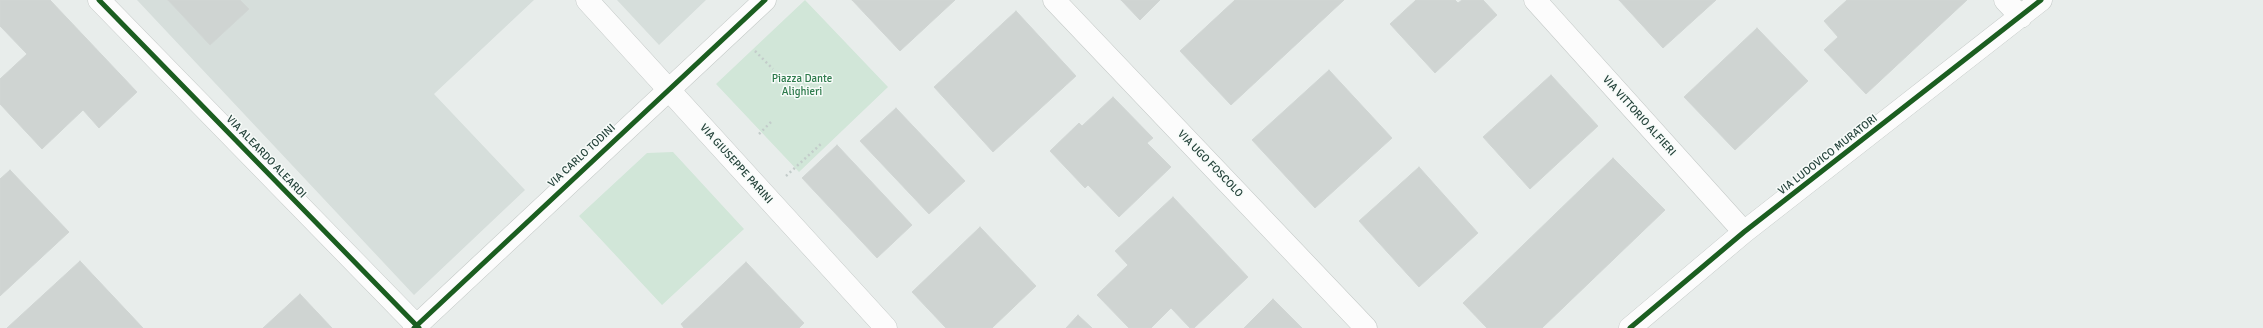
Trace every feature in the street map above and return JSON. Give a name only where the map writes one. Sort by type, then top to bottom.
[{"type":"street","name":"VIA ALEARDO ALEARDI","points":[[99,0],[417,327]]},
{"type":"street","name":"VIA GIUSEPPE PARINI","points":[[587,0],[886,328]]},
{"type":"street","name":"VIA CARLO TODINI","points":[[417,327],[765,0]]},
{"type":"street","name":"VIA UGO FOSCOLO","points":[[1054,0],[1366,328]]},
{"type":"street","name":"VIA VITTORIO ALFIERI","points":[[1535,0],[1744,232]]},
{"type":"street","points":[[2006,0],[2021,17]]},
{"type":"street","name":"VIA LUDOVICO MURATORI","points":[[1630,328],[1744,232],[2041,0]]},
{"type":"path","points":[[755,52],[773,69]]},
{"type":"path","points":[[759,134],[771,122]]},
{"type":"path","points":[[764,195],[822,143]]},
{"type":"shaded area","points":[[137,0],[534,0],[434,94],[525,190],[414,295]]},
{"type":"shaded area","points":[[617,0],[706,0],[659,45]]},
{"type":"green space","name":"Piazza Dante Alighieri","points":[[805,0],[888,87],[799,172],[716,84]]},
{"type":"green space","points":[[673,152],[744,229],[662,305],[579,216],[647,153]]},
{"type":"building","points":[[0,0],[50,0],[137,92],[99,128],[83,110],[42,149],[0,104],[0,79],[27,54],[0,26]]},
{"type":"building","points":[[168,0],[240,0],[249,9],[210,45]]},
{"type":"building","points":[[852,0],[955,0],[900,51]]},
{"type":"building","points":[[1121,0],[1160,0],[1140,20]]},
{"type":"building","points":[[1235,0],[1344,0],[1231,105],[1180,51]]},
{"type":"building","points":[[1416,0],[1455,0],[1458,3],[1462,0],[1483,0],[1497,15],[1435,73],[1390,24]]},
{"type":"building","points":[[1619,0],[1716,0],[1663,48]]},
{"type":"building","points":[[1847,0],[1967,0],[1866,94],[1824,50],[1838,37],[1824,21]]},
{"type":"building","points":[[1016,11],[1076,76],[993,152],[934,87]]},
{"type":"building","points":[[1757,28],[1808,81],[1735,150],[1684,97]]},
{"type":"building","points":[[1329,70],[1392,138],[1315,208],[1252,140]]},
{"type":"building","points":[[1551,75],[1598,126],[1530,189],[1483,137]]},
{"type":"building","points":[[1113,97],[1153,138],[1147,143],[1171,167],[1119,217],[1088,185],[1085,188],[1050,151],[1079,123],[1082,126]]},
{"type":"building","points":[[896,108],[965,181],[929,214],[860,141]]},
{"type":"building","points":[[837,145],[912,225],[877,258],[802,178]]},
{"type":"building","points":[[1613,158],[1665,210],[1542,328],[1487,328],[1463,303]]},
{"type":"building","points":[[1419,167],[1478,233],[1419,287],[1359,221]]},
{"type":"building","points":[[10,170],[69,232],[0,296],[0,179]]},
{"type":"building","points":[[1173,197],[1248,277],[1194,328],[1190,328],[1171,308],[1151,328],[1129,328],[1097,295],[1128,265],[1115,251]]},
{"type":"building","points":[[980,227],[1036,286],[992,328],[946,328],[912,292]]},
{"type":"building","points":[[80,261],[143,328],[7,328]]},
{"type":"building","points":[[746,262],[804,323],[799,328],[684,328],[681,324]]},
{"type":"building","points":[[300,294],[332,328],[263,328]]},
{"type":"building","points":[[1273,299],[1302,328],[1244,328]]},
{"type":"building","points":[[1078,315],[1092,328],[1066,328]]},
{"type":"cycle path","points":[[99,0],[419,328]]},
{"type":"cycle path","points":[[414,328],[765,0]]},
{"type":"cycle path","points":[[1630,328],[1744,232],[2041,0]]}]
